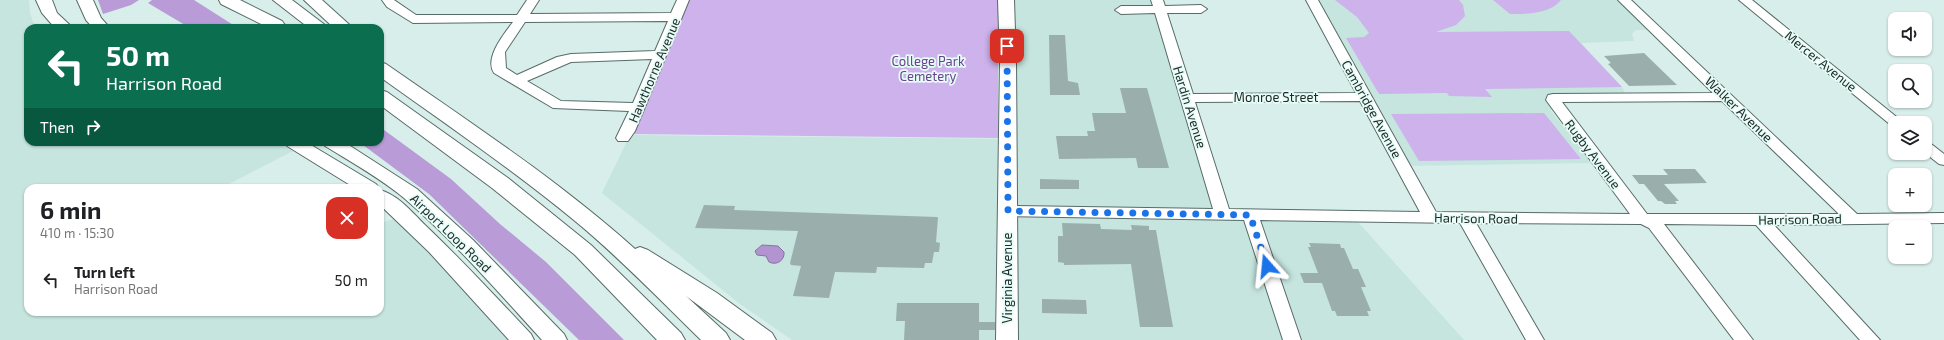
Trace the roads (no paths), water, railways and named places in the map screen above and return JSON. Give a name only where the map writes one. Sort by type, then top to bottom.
[{"type":"highway","points":[[227,0],[272,24]]},
{"type":"highway","points":[[246,0],[274,24]]},
{"type":"highway","points":[[281,0],[314,24]]},
{"type":"highway","points":[[312,0],[339,24]]},
{"type":"highway","points":[[384,71],[506,157],[611,241],[717,340]]},
{"type":"highway","points":[[384,99],[500,183],[583,250],[672,340]]},
{"type":"highway","points":[[611,241],[641,256],[674,276],[763,340]]},
{"type":"highway","points":[[583,250],[590,274],[660,340]]},
{"type":"main road","points":[[44,0],[46,8],[61,24]]},
{"type":"main road","points":[[85,0],[94,20],[98,24]]},
{"type":"main road","name":"Virginia Avenue","points":[[1006,0],[1008,211],[1007,340]]},
{"type":"main road","points":[[300,146],[363,184]]},
{"type":"main road","name":"Airport Loop Road","points":[[338,146],[365,162],[410,193],[466,245],[556,340]]},
{"type":"main road","name":"Airport Loop Road","points":[[384,199],[436,247],[523,340]]},
{"type":"street","points":[[388,0],[391,4],[413,19],[676,17]]},
{"type":"street","points":[[533,0],[500,51],[498,59],[499,70],[558,105],[638,107]]},
{"type":"street","name":"Hawthorne Avenue","points":[[623,138],[661,55],[683,0]]},
{"type":"street","name":"Cambridge Avenue","points":[[1312,0],[1431,218]]},
{"type":"street","name":"Walker Avenue","points":[[1624,0],[1853,219]]},
{"type":"street","name":"Mercer Avenue","points":[[1745,0],[1888,116]]},
{"type":"street","points":[[1121,10],[1158,5],[1201,9]]},
{"type":"street","name":"Hardin Avenue","points":[[1158,5],[1223,215]]},
{"type":"street","points":[[518,80],[562,60],[571,58],[661,55]]},
{"type":"street","name":"Monroe Street","points":[[1187,98],[1366,97]]},
{"type":"street","name":"Rugby Avenue","points":[[1725,97],[1553,98],[1553,100],[1597,161],[1642,219],[1655,224],[1744,340]]},
{"type":"street","points":[[1932,152],[1944,161]]},
{"type":"street","name":"Harrison Road","points":[[1008,211],[1431,218],[1760,220],[1944,218]]},
{"type":"street","points":[[1250,215],[1292,340]]},
{"type":"street","points":[[1465,218],[1535,340]]},
{"type":"street","points":[[1760,220],[1871,340]]},
{"type":"park label","name":"College Park Cemetery","points":[[928,68]]}]
